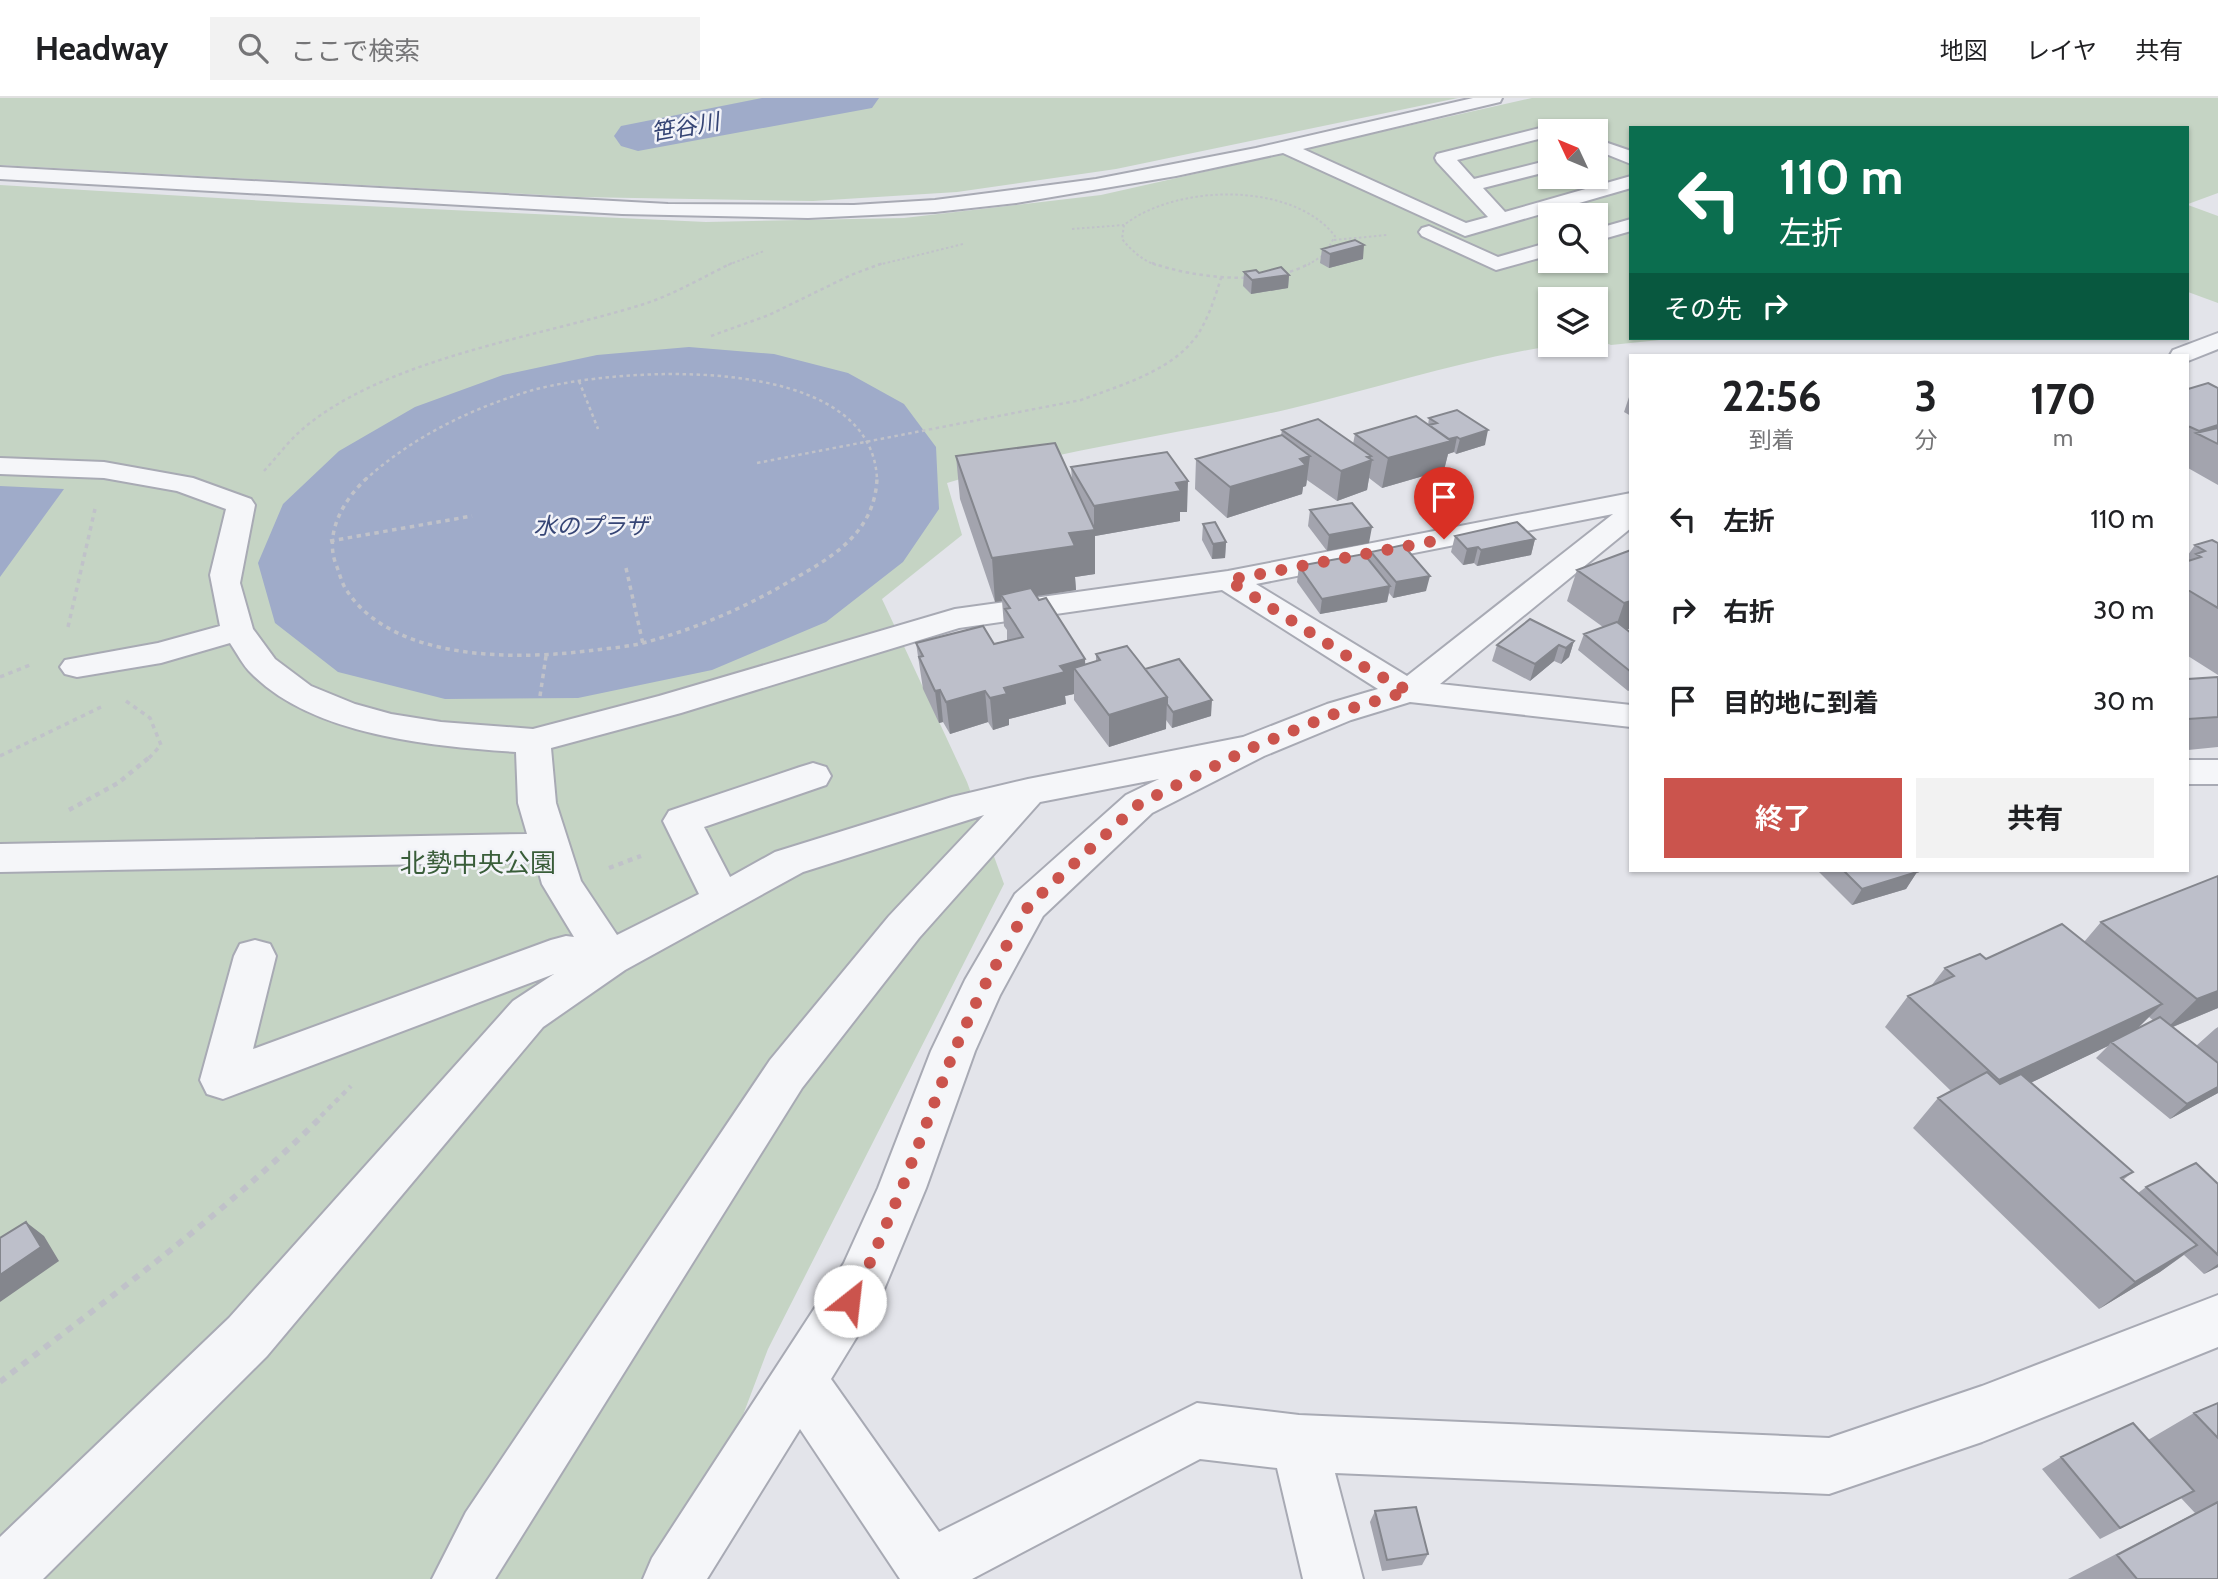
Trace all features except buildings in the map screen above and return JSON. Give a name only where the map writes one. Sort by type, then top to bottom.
[{"type":"street","points":[[0,173],[594,206],[764,212],[855,211],[987,200],[1098,184],[1494,98]]},
{"type":"street","points":[[1501,219],[1444,158],[1538,134]]},
{"type":"street","points":[[1282,146],[1465,230],[1629,183]]},
{"type":"street","points":[[1258,151],[1496,264],[1538,252]]},
{"type":"street","points":[[1608,151],[1629,157]]},
{"type":"street","points":[[1470,186],[1538,168]]},
{"type":"street","points":[[1608,232],[1629,226]]},
{"type":"street","points":[[2184,354],[2218,340]]},
{"type":"street","points":[[0,466],[103,470],[183,484],[241,505],[225,582],[237,631],[274,679],[320,706],[379,723],[448,735],[533,741],[669,705],[955,619],[1228,580],[1629,502]]},
{"type":"street","points":[[673,1579],[862,1281],[902,1188],[954,1051],[981,992],[1029,905],[1139,804],[1251,748],[1339,712],[1409,691],[1629,516]]},
{"type":"street","points":[[1228,580],[1369,670],[1409,691],[1629,716]]},
{"type":"street","points":[[77,667],[161,653],[237,631]]},
{"type":"street","points":[[533,741],[537,803],[562,884],[610,958]]},
{"type":"street","points":[[0,1578],[248,1337],[528,1014],[610,958],[789,862],[952,810],[1028,792],[1251,748]]},
{"type":"street","points":[[2189,772],[2218,772]]},
{"type":"street","points":[[722,900],[682,821],[813,776]]},
{"type":"street","points":[[462,1579],[487,1533],[786,1074],[904,926],[1028,792]]},
{"type":"street","points":[[0,858],[552,848]]},
{"type":"street","points":[[255,956],[223,1080],[566,952],[610,958]]},
{"type":"street","points":[[799,1380],[929,1569],[1197,1431],[1299,1443],[1829,1465],[1982,1414],[2218,1321]]},
{"type":"street","points":[[1299,1443],[1334,1579]]},
{"type":"path","points":[[1062,229],[1124,225],[1137,213],[1159,203],[1200,197],[1254,197],[1310,212],[1327,223],[1334,240],[1331,250],[1316,262],[1291,271],[1221,278],[1185,273],[1154,264],[1132,252],[1122,239],[1124,225]]},
{"type":"path","points":[[1334,240],[1395,234]]},
{"type":"path","points":[[711,336],[769,315],[851,275],[892,260],[964,243]]},
{"type":"path","points":[[241,505],[272,460],[300,431],[355,397],[401,375],[454,357],[648,302],[682,289],[751,254],[770,249]]},
{"type":"path","points":[[757,463],[1081,400],[1147,373],[1191,342],[1209,314],[1221,278]]},
{"type":"path","points":[[636,374],[722,374],[807,395],[841,412],[867,441],[877,460],[877,488],[870,516],[846,543],[815,566],[730,612],[643,644],[546,656],[462,649],[401,635],[367,611],[347,592],[332,566],[330,541],[339,514],[360,483],[386,460],[420,438],[499,402],[530,391],[579,381],[636,374]]},
{"type":"path","points":[[579,381],[598,429]]},
{"type":"path","points":[[65,811],[88,802],[139,770],[161,745],[150,718],[87,677],[63,651],[103,470]]},
{"type":"path","points":[[330,541],[472,516]]},
{"type":"path","points":[[626,568],[643,644]]},
{"type":"path","points":[[0,756],[121,697]]},
{"type":"path","points":[[0,1382],[128,1283],[273,1165],[359,1078]]},
{"type":"green space","points":[[0,98],[1458,98],[1116,169],[957,192],[813,201],[578,197],[0,165]]},
{"type":"green space","name":"北勢中央公園","points":[[1532,98],[2218,98],[2218,193],[2189,204],[2189,126],[1629,126],[1629,340],[1660,340],[1608,344],[1608,287],[1538,287],[1538,348],[1456,366],[1289,409],[1032,461],[947,483],[962,535],[882,599],[967,782],[1004,884],[768,1349],[681,1579],[0,1579],[0,185],[302,203],[706,222],[904,218],[1101,195]]},
{"type":"green space","points":[[2189,205],[2218,216],[2218,303],[2189,292]]},
{"type":"water","name":"水のプラザ","points":[[689,347],[774,354],[848,373],[904,404],[936,447],[939,509],[903,562],[826,622],[712,670],[578,698],[445,699],[338,672],[275,623],[258,563],[283,504],[339,451],[415,407],[503,375],[597,355]]},
{"type":"water","points":[[0,486],[64,489],[0,577]]},
{"type":"waterway","name":"笹谷川","points":[[638,136],[762,112],[856,98]]},
{"type":"route","points":[[850,1301],[862,1281],[902,1188],[954,1051],[981,992],[1029,905],[1139,804],[1251,748],[1339,712],[1409,691],[1369,670],[1228,580],[1444,539]]}]
